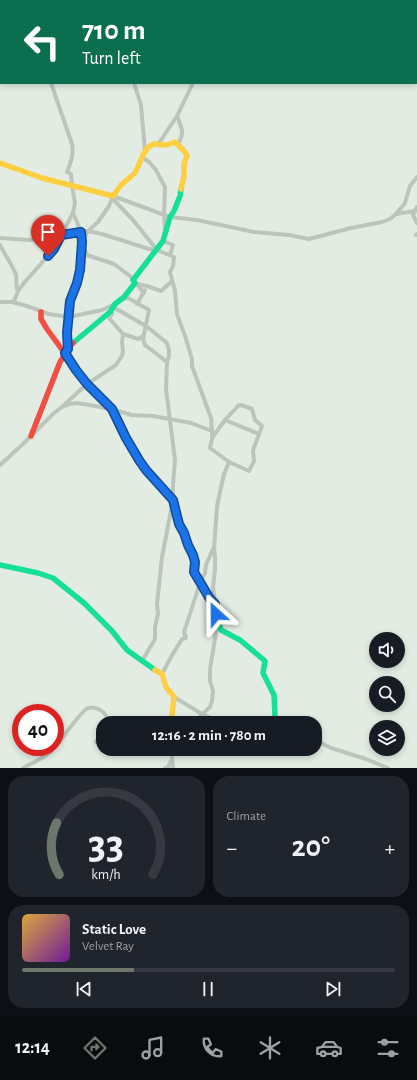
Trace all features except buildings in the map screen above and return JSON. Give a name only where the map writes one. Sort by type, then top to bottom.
[{"type":"street","points":[[12,302],[18,291],[54,249],[73,214],[74,203],[71,174],[67,172],[73,151],[72,144],[51,84]]},
{"type":"street","points":[[134,84],[141,105],[143,154],[156,170],[165,187],[164,215],[166,231]]},
{"type":"street","points":[[144,293],[130,276],[114,264],[87,255],[82,242],[88,231],[98,222],[109,206],[111,197],[132,176],[140,164],[146,148],[159,143],[177,116],[193,84]]},
{"type":"street","points":[[177,116],[183,132],[178,144]]},
{"type":"street","points":[[0,302],[12,302],[41,312],[69,317],[113,307],[124,297],[163,241],[170,217],[180,196],[184,176],[184,164],[187,156],[176,142],[166,145],[153,145]]},
{"type":"street","points":[[0,163],[42,178],[96,191],[170,217],[197,220],[254,232],[289,235],[309,239],[390,220],[405,203],[410,186],[417,178]]},
{"type":"street","points":[[111,197],[133,220],[157,250]]},
{"type":"street","points":[[405,203],[405,208],[408,211]]},
{"type":"street","points":[[396,214],[415,211],[417,223]]},
{"type":"street","points":[[67,351],[70,301],[80,270],[82,242],[81,232],[73,214]]},
{"type":"street","points":[[0,238],[30,240],[88,231],[157,250],[174,257],[173,266],[170,272],[175,291],[177,314],[192,360],[192,366],[211,418],[212,439],[210,448],[229,462],[249,471],[254,461],[253,450],[262,426],[255,420],[253,410],[251,408],[240,405],[226,420],[212,439]]},
{"type":"street","points":[[163,241],[173,245],[170,255]]},
{"type":"street","points":[[0,245],[12,265],[17,280],[16,286],[18,291]]},
{"type":"street","points":[[135,283],[162,291],[172,281]]},
{"type":"street","points":[[137,304],[144,293],[146,286]]},
{"type":"street","points":[[31,436],[60,362],[67,351],[121,299],[128,298],[149,310],[143,340],[145,345],[167,362]]},
{"type":"street","points":[[113,307],[146,326],[168,343],[169,356],[167,362],[166,389],[175,460],[173,500],[162,557],[155,639],[142,660]]},
{"type":"street","points":[[113,307],[112,314],[109,318],[123,334],[138,339],[144,335]]},
{"type":"street","points":[[41,312],[41,319],[47,329],[67,351],[76,370],[87,384],[112,409],[139,460],[173,500],[179,524],[193,555],[195,562],[194,572],[210,599],[215,604]]},
{"type":"street","points":[[0,465],[53,414],[87,384],[116,365],[123,352],[123,334]]},
{"type":"street","points":[[62,407],[77,403],[132,414],[191,423],[212,431]]},
{"type":"street","points":[[226,420],[259,434]]},
{"type":"street","points":[[202,714],[210,707],[212,701],[213,690],[210,681],[210,669],[216,633],[216,614],[213,588],[217,506],[224,474],[229,462]]},
{"type":"street","points":[[207,716],[174,697],[164,685],[162,674],[182,639],[186,638],[184,632],[200,583],[205,573],[206,565],[214,549]]},
{"type":"street","points":[[0,565],[38,573],[53,578],[84,603],[112,631],[127,650],[154,670],[162,674]]},
{"type":"street","points":[[216,614],[221,630],[240,640],[265,661],[263,673],[274,695],[275,716]]},
{"type":"street","points":[[172,716],[174,697]]},
{"type":"street","points":[[64,736],[88,708],[97,709],[105,713],[106,716]]},
{"type":"street","points":[[322,744],[388,768]]},
{"type":"street","points":[[23,768],[45,756]]},
{"type":"street","points":[[165,768],[168,767],[171,759]]},
{"type":"street","points":[[171,759],[173,768]]},
{"type":"traffic: fast","points":[[73,343],[110,312],[115,304],[124,297],[135,283],[133,280],[163,241],[170,217],[180,196],[181,189]]},
{"type":"traffic: fast","points":[[171,498],[173,500],[179,524],[185,533],[188,545],[193,555],[195,562],[193,572],[210,599],[215,604],[216,614],[221,630],[240,640],[265,661],[263,673],[274,695],[275,716]]},
{"type":"traffic: fast","points":[[0,565],[38,573],[53,578],[84,603],[112,631],[127,650],[155,670]]},
{"type":"traffic: slow","points":[[0,163],[42,178],[113,196],[121,185],[135,173],[148,147],[154,144],[167,145],[175,142],[187,156],[184,164],[184,176],[181,189]]},
{"type":"traffic: slow","points":[[155,670],[162,674],[166,687],[174,697],[172,716]]},
{"type":"traffic: jam","points":[[41,312],[41,319],[47,329],[87,384],[111,409],[139,460],[171,498]]},
{"type":"traffic: jam","points":[[31,436],[60,362],[73,343]]},
{"type":"route","points":[[48,256],[54,249],[61,235],[81,232],[82,242],[80,270],[70,301],[67,333],[68,349],[65,353],[87,384],[112,409],[139,460],[173,500],[179,524],[193,555],[195,562],[194,572],[204,591],[215,604],[216,614]]}]
